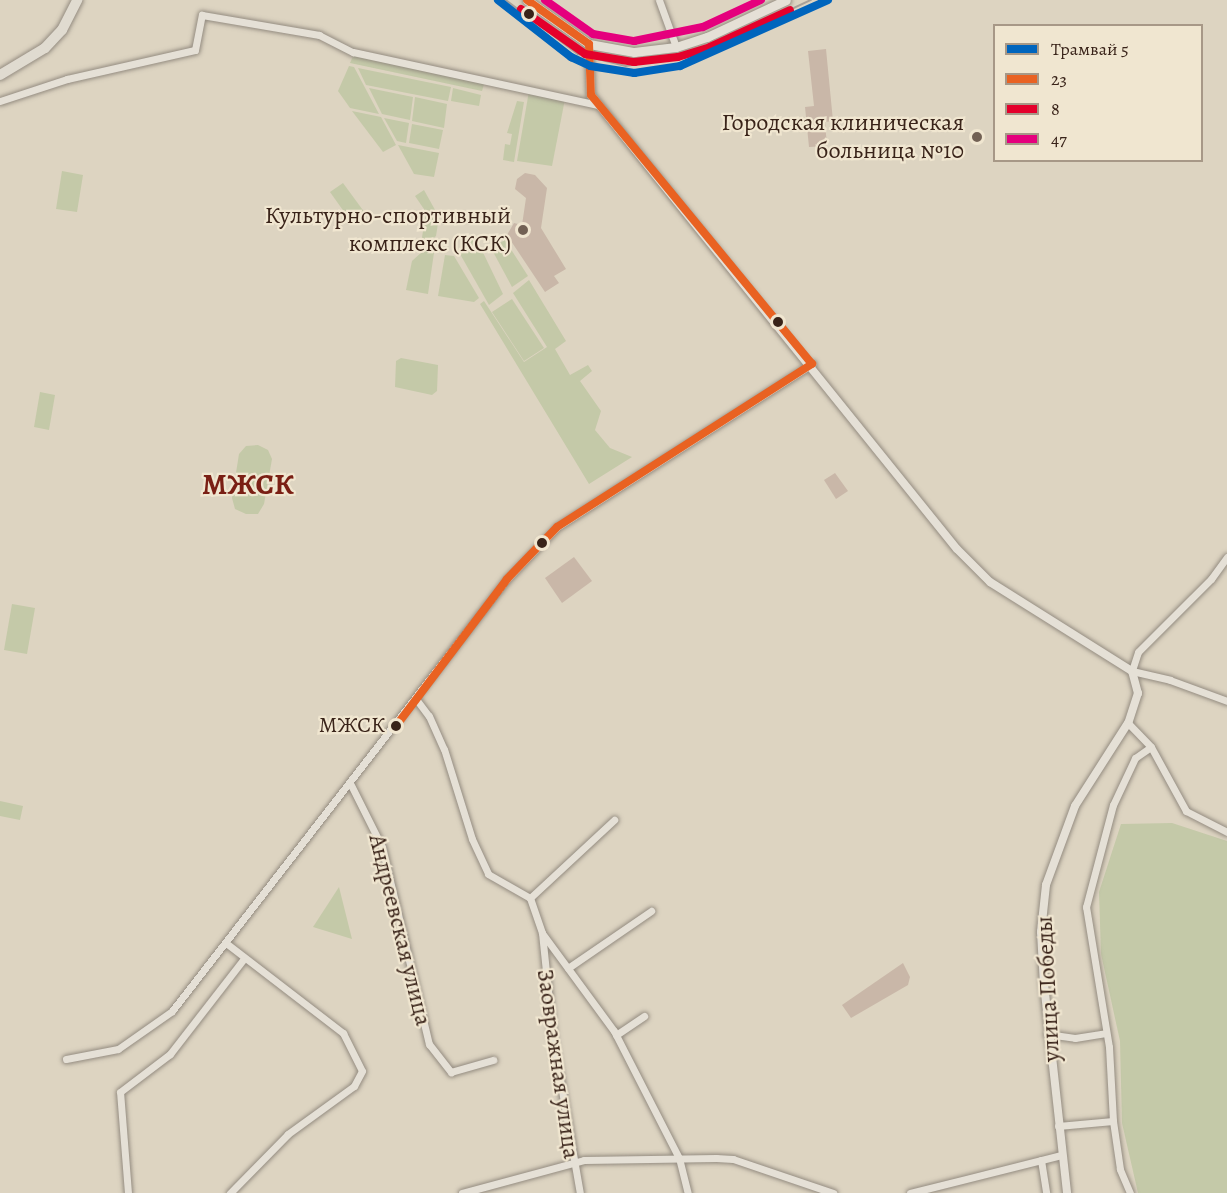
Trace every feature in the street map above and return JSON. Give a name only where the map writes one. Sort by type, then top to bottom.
[{"type":"main road","points":[[0,75],[45,48],[62,30],[77,0]]},
{"type":"main road","points":[[527,0],[589,44],[634,52],[676,47],[786,0]]},
{"type":"street","points":[[659,0],[676,47]]},
{"type":"street","points":[[0,100],[67,79],[195,50],[202,15],[319,35],[353,52],[599,105]]},
{"type":"street","points":[[589,44],[591,95],[812,364],[957,549],[990,582],[1132,671],[1170,680],[1227,702]]},
{"type":"street","points":[[66,1059],[118,1049],[155,1026],[182,1000],[351,785],[507,579],[557,527],[812,364]]},
{"type":"street","points":[[1132,671],[1138,652],[1211,579],[1227,556]]},
{"type":"street","name":"улица Победы","points":[[1067,1193],[1047,1034],[1041,932],[1046,885],[1074,806],[1128,723],[1138,693],[1132,671]]},
{"type":"street","points":[[416,699],[429,716],[444,749],[472,839],[488,873],[530,898],[542,933],[617,1039],[678,1158],[688,1193]]},
{"type":"street","points":[[1128,723],[1151,747],[1186,811],[1227,832]]},
{"type":"street","points":[[1130,1193],[1120,1169],[1113,1121],[1106,1033],[1086,930],[1088,889],[1113,805],[1135,758],[1151,747]]},
{"type":"street","name":"Андреевская улица","points":[[351,785],[382,847],[429,1044],[452,1072],[493,1060]]},
{"type":"street","points":[[530,898],[614,820]]},
{"type":"street","points":[[568,968],[651,910]]},
{"type":"street","name":"Заовражная улица","points":[[542,933],[572,1162],[580,1193]]},
{"type":"street","points":[[226,943],[243,960],[343,1033],[363,1071],[347,1092],[288,1134],[230,1193]]},
{"type":"street","points":[[128,1193],[120,1092],[170,1054],[243,960]]},
{"type":"street","points":[[617,1039],[644,1016]]},
{"type":"street","points":[[1047,1034],[1075,1038],[1106,1033]]},
{"type":"street","points":[[1058,1126],[1113,1121]]},
{"type":"street","points":[[910,1193],[1061,1155]]},
{"type":"street","points":[[462,1193],[572,1162],[678,1158],[733,1159],[833,1193]]},
{"type":"street","points":[[1041,1160],[1046,1193]]},
{"type":"green space","points":[[354,54],[485,81],[482,91],[350,63]]},
{"type":"green space","points":[[349,66],[354,67],[379,114],[350,108],[338,91]]},
{"type":"green space","points":[[358,68],[451,87],[448,101],[366,85]]},
{"type":"green space","points":[[369,88],[413,97],[410,120],[382,114]]},
{"type":"green space","points":[[453,88],[481,95],[479,106],[451,101]]},
{"type":"green space","points":[[529,91],[565,99],[552,166],[517,161]]},
{"type":"green space","points":[[415,97],[447,104],[444,128],[412,121]]},
{"type":"green space","points":[[517,101],[524,102],[514,162],[503,160],[505,144],[510,145],[512,134],[507,133]]},
{"type":"green space","points":[[352,111],[381,117],[396,145],[383,152]]},
{"type":"green space","points":[[384,118],[409,123],[406,143],[397,141]]},
{"type":"green space","points":[[412,124],[443,130],[439,149],[409,143]]},
{"type":"green space","points":[[398,145],[439,153],[434,177],[414,174]]},
{"type":"green space","points":[[62,171],[83,175],[77,212],[56,209]]},
{"type":"green space","points":[[343,183],[365,213],[352,223],[330,192]]},
{"type":"green space","points":[[424,190],[439,217],[436,236],[420,250],[426,212],[415,196]]},
{"type":"green space","points":[[463,236],[476,238],[503,294],[489,305],[460,254]]},
{"type":"green space","points":[[436,239],[428,294],[406,290],[412,261]]},
{"type":"green space","points":[[505,240],[528,276],[512,287],[491,248]]},
{"type":"green space","points":[[445,255],[454,256],[479,298],[474,302],[438,296]]},
{"type":"green space","points":[[529,280],[566,341],[555,349],[570,375],[588,365],[592,371],[580,381],[601,411],[595,430],[610,448],[632,457],[589,484],[480,304],[484,301],[524,362],[547,347],[513,293]]},
{"type":"green space","points":[[512,299],[544,348],[524,361],[492,312]]},
{"type":"green space","points":[[401,358],[438,365],[437,391],[432,395],[395,387],[396,361]]},
{"type":"green space","points":[[40,392],[55,395],[49,430],[34,427]]},
{"type":"green space","points":[[258,445],[268,450],[272,459],[264,504],[258,514],[246,514],[235,509],[232,498],[239,454],[246,446]]},
{"type":"green space","points":[[12,604],[35,608],[27,654],[4,650]]},
{"type":"green space","points":[[0,801],[23,806],[20,820],[0,816]]},
{"type":"green space","points":[[1172,823],[1227,841],[1227,1193],[1138,1193],[1122,1123],[1120,1041],[1101,954],[1099,892],[1121,824]]},
{"type":"green space","points":[[339,887],[352,939],[313,927]]},
{"type":"building","points":[[826,49],[833,121],[825,122],[827,146],[809,147],[805,107],[814,106],[808,51]]},
{"type":"building","name":"Культурно-спортивный комплекс (КСК)","points":[[525,173],[535,175],[547,188],[541,228],[566,269],[554,276],[559,283],[545,292],[507,235],[514,223],[522,225],[526,198],[515,189],[517,179]]},
{"type":"building","points":[[835,473],[848,491],[836,499],[824,480]]},
{"type":"building","points":[[574,557],[592,581],[562,603],[545,578]]},
{"type":"building","points":[[903,963],[910,977],[908,985],[851,1018],[842,1005]]},
{"type":"tram line","name":"5","points":[[498,0],[571,57],[590,66],[634,73],[680,66],[828,0]]},
{"type":"tram line","points":[[506,0],[578,54],[626,66],[694,55],[811,0]]},
{"type":"transit line","name":"23","points":[[527,0],[589,44]]},
{"type":"transit line","name":"47","points":[[545,0],[593,34],[634,41],[703,27],[761,0]]},
{"type":"transit line","name":"8","points":[[521,9],[585,54],[634,62],[678,57],[710,47],[790,10]]},
{"type":"transit line","name":"23","points":[[589,44],[591,95],[812,364]]},
{"type":"transit line","name":"23","points":[[396,726],[507,579],[557,527],[812,364]]},
{"type":"place","name":"Городская клиническая больница №10","points":[[977,137]]},
{"type":"place","name":"Культурно-спортивный комплекс (КСК)","points":[[523,230]]},
{"type":"place","name":"МЖСК","points":[[396,726]]},
{"type":"district","name":"МЖСК","points":[[248,484]]}]
